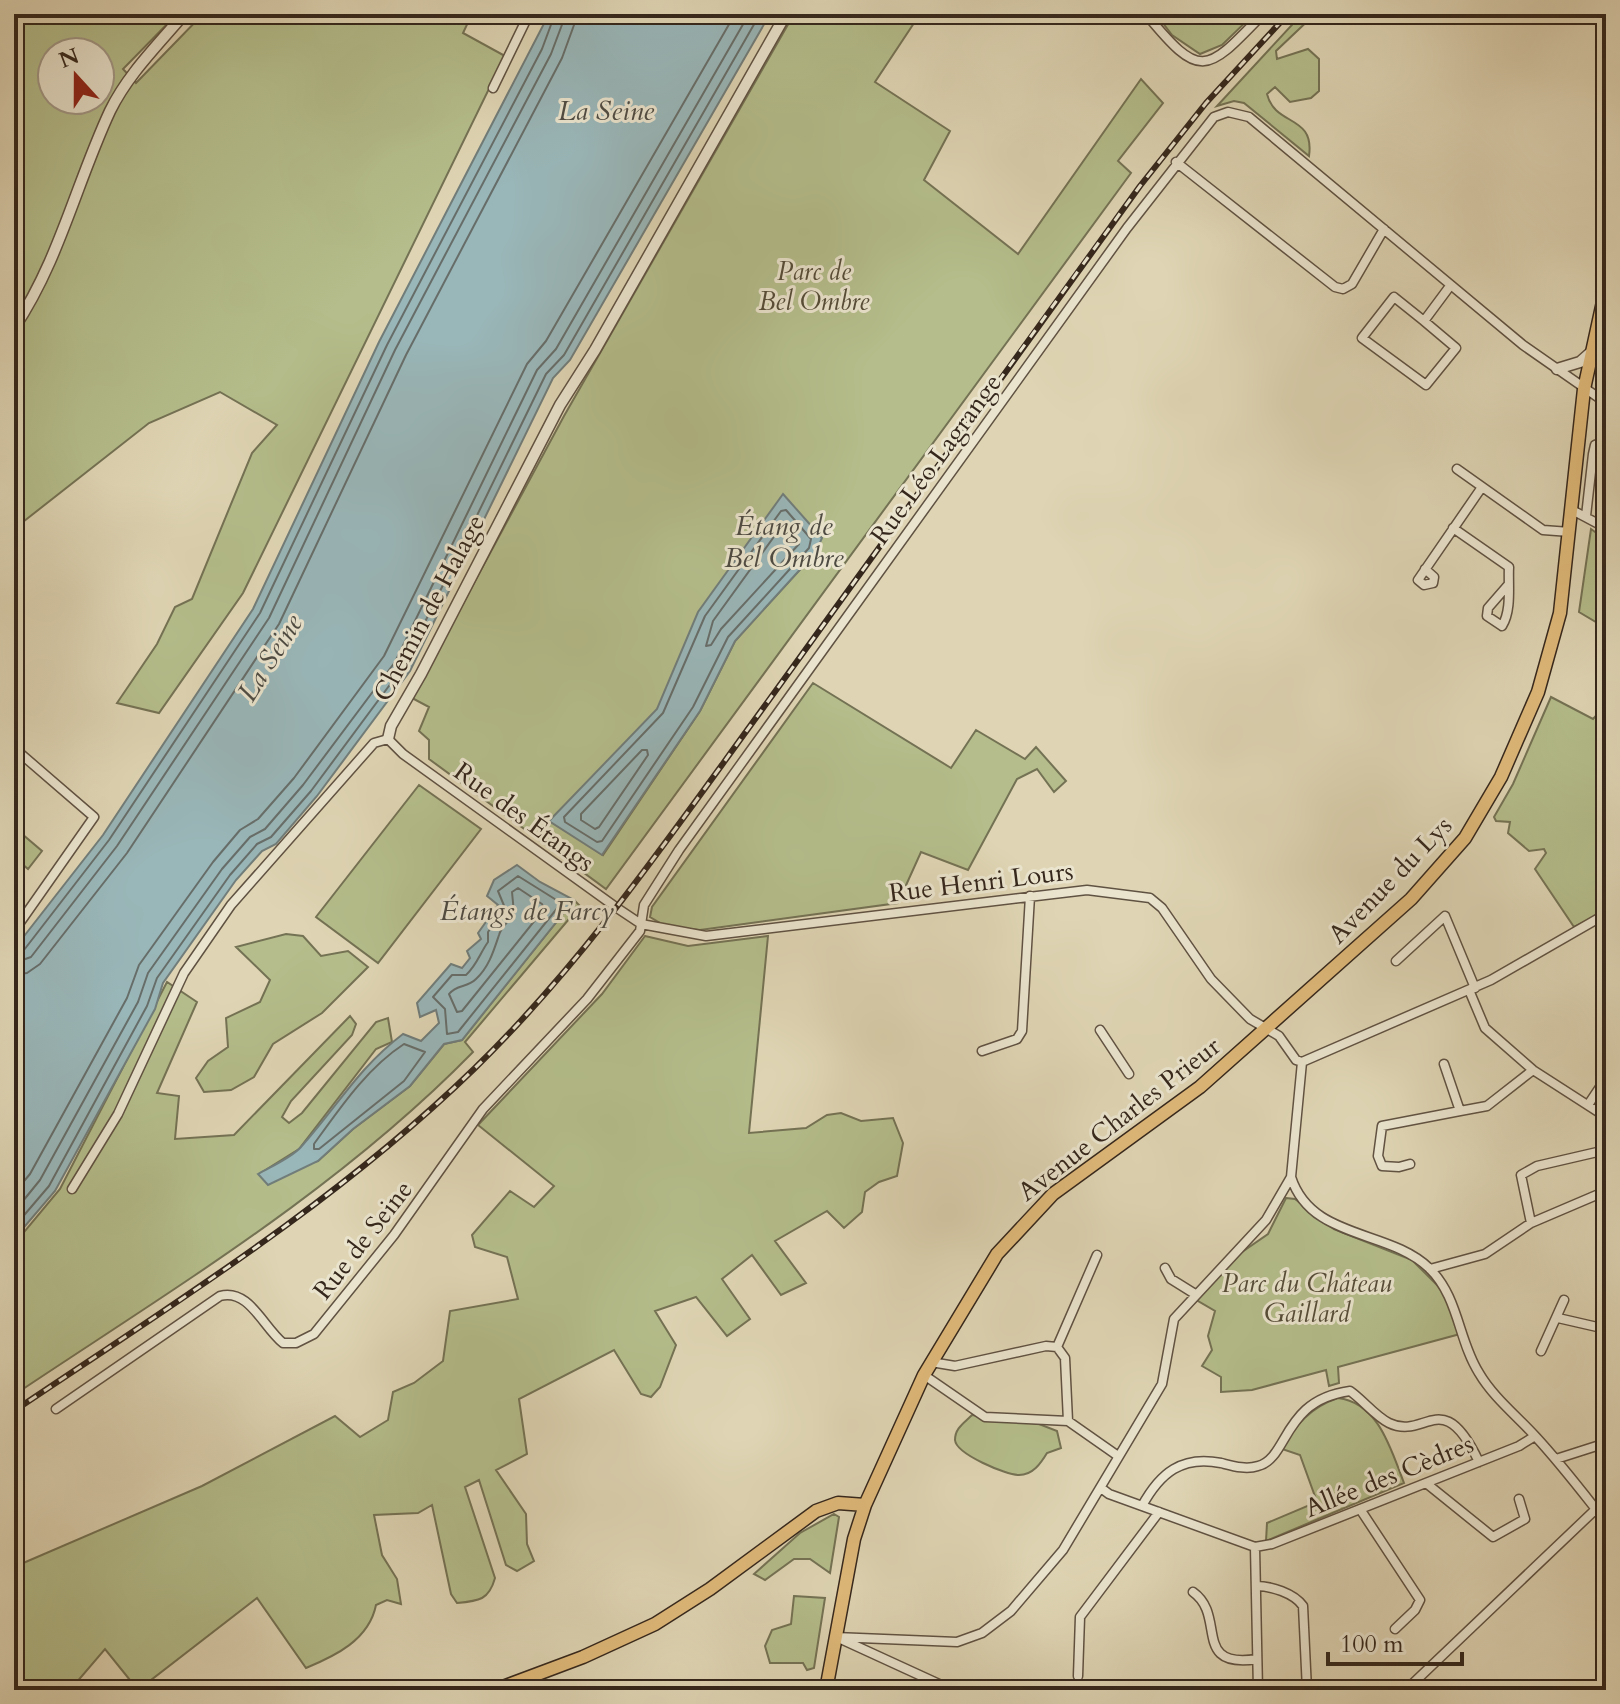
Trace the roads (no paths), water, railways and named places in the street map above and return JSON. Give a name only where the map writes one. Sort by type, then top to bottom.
[{"type":"main road","name":"Avenue du Lys","points":[[1267,1028],[1411,899],[1453,854],[1477,820],[1511,757],[1545,671],[1560,613],[1584,389],[1589,354],[1606,288]]},
{"type":"main road","name":"Avenue Charles Prieur","points":[[826,1690],[854,1539],[865,1505],[924,1375],[990,1264],[1033,1213],[1086,1167],[1200,1087],[1267,1028]]},
{"type":"main road","points":[[495,1690],[583,1657],[655,1624],[710,1589],[816,1511],[838,1503],[865,1505]]},
{"type":"street","points":[[14,328],[43,281],[111,109],[128,81],[184,14]]},
{"type":"street","points":[[493,88],[529,14]]},
{"type":"street","name":"Chemin de Halage","points":[[72,1189],[118,1114],[184,973],[231,905],[374,743],[388,739],[391,726],[560,405],[595,350],[786,14]]},
{"type":"street","points":[[1146,14],[1175,49],[1188,60],[1200,62],[1227,51],[1263,14]]},
{"type":"street","name":"Rue Léo Lagrange","points":[[641,924],[644,905],[679,850],[1208,122],[1228,112],[1249,117],[1384,229]]},
{"type":"street","points":[[1176,162],[1335,287],[1343,289],[1352,284],[1384,229],[1450,286],[1599,398]]},
{"type":"street","points":[[1424,321],[1450,286]]},
{"type":"street","points":[[1394,297],[1424,321],[1456,348],[1426,385],[1362,338],[1394,297]]},
{"type":"street","points":[[1557,369],[1580,362],[1589,354]]},
{"type":"street","points":[[1586,516],[1595,445],[1606,441]]},
{"type":"street","points":[[1457,469],[1543,530],[1570,532]]},
{"type":"street","points":[[1425,569],[1482,487]]},
{"type":"street","points":[[1572,510],[1606,528]]},
{"type":"street","points":[[1453,528],[1509,567],[1508,585]]},
{"type":"street","name":"Rue des Étangs","points":[[388,739],[403,754],[641,924]]},
{"type":"street","points":[[14,748],[94,817],[14,931]]},
{"type":"street","name":"Rue Henri Lours","points":[[641,924],[706,936],[1087,890],[1150,898],[1162,908],[1211,979],[1250,1019],[1267,1028],[1302,1062]]},
{"type":"street","points":[[982,1051],[1017,1039],[1022,1031],[1030,896]]},
{"type":"street","points":[[835,1637],[938,1644],[957,1642],[982,1633],[1011,1611],[1049,1570],[1162,1384],[1174,1319],[1266,1220],[1284,1192],[1291,1177],[1302,1062],[1472,989],[1525,963],[1606,914]]},
{"type":"street","points":[[1396,961],[1445,916],[1485,1028],[1533,1070],[1606,1117]]},
{"type":"street","name":"Rue de Seine","points":[[56,1409],[220,1296],[232,1294],[242,1297],[283,1343],[296,1343],[314,1334],[394,1235],[483,1109],[587,999],[640,931],[641,924]]},
{"type":"street","points":[[1100,1030],[1129,1074]]},
{"type":"street","points":[[1444,1064],[1460,1111]]},
{"type":"street","points":[[1410,1164],[1382,1166],[1378,1156],[1382,1126],[1487,1106],[1533,1070]]},
{"type":"street","points":[[1588,1105],[1606,1078]]},
{"type":"street","points":[[1531,1223],[1521,1175],[1537,1166],[1606,1150]]},
{"type":"street","points":[[1291,1177],[1296,1192],[1310,1208],[1335,1226],[1414,1256],[1430,1269],[1446,1290],[1477,1371],[1556,1459],[1606,1522]]},
{"type":"street","points":[[1430,1269],[1485,1254],[1531,1223],[1606,1191]]},
{"type":"street","points":[[1284,1192],[1296,1192]]},
{"type":"street","points":[[1057,1347],[1097,1255]]},
{"type":"street","points":[[1165,1268],[1171,1279],[1195,1294]]},
{"type":"street","points":[[1541,1351],[1564,1300]]},
{"type":"street","points":[[1558,1318],[1606,1329]]},
{"type":"street","points":[[931,1362],[955,1366],[1046,1346],[1057,1347],[1065,1358],[1068,1421]]},
{"type":"street","points":[[924,1375],[985,1417],[1068,1421],[1118,1456]]},
{"type":"street","points":[[1142,1506],[1159,1480],[1185,1462],[1202,1459],[1241,1468],[1259,1466],[1269,1461],[1299,1415],[1332,1394],[1350,1391],[1390,1424],[1409,1425],[1432,1419],[1451,1423],[1469,1442],[1479,1462]]},
{"type":"street","name":"Allée des Cèdres","points":[[1255,1547],[1272,1544],[1479,1462],[1535,1436]]},
{"type":"street","points":[[1556,1459],[1606,1443]]},
{"type":"street","points":[[1426,1483],[1493,1537],[1525,1519],[1519,1499]]},
{"type":"street","points":[[1101,1488],[1255,1547],[1258,1690]]},
{"type":"street","points":[[1360,1509],[1420,1600],[1395,1629]]},
{"type":"street","points":[[1406,1690],[1596,1509]]},
{"type":"street","points":[[1078,1676],[1080,1617],[1159,1512]]},
{"type":"street","points":[[1256,1586],[1278,1591],[1299,1600],[1303,1606],[1307,1690]]},
{"type":"street","points":[[1193,1592],[1201,1598],[1215,1649],[1222,1657],[1243,1661],[1257,1659]]},
{"type":"street","points":[[835,1637],[952,1690]]},
{"type":"water","name":"La Seine","points":[[549,14],[770,14],[570,360],[553,378],[410,671],[317,796],[276,844],[262,851],[236,880],[163,983],[155,1009],[55,1191],[14,1239],[14,949],[103,835],[253,609],[379,342]]},
{"type":"water","name":"Étang de Bel Ombre","points":[[783,494],[822,538],[816,552],[735,641],[700,711],[602,855],[549,821],[657,709],[698,612]]},
{"type":"water","name":"Étangs de Farcy","points":[[517,865],[540,882],[574,900],[462,1040],[444,1044],[410,1086],[353,1129],[318,1161],[268,1185],[258,1174],[301,1147],[373,1060],[403,1034],[421,1041],[439,1023],[436,1010],[420,1017],[417,1003],[451,964],[462,968],[470,958],[467,951],[481,939],[478,933],[498,905],[487,896],[494,880]]},
{"type":"railway","points":[[14,1411],[310,1208],[421,1118],[516,1026],[593,937],[665,843],[1140,186],[1206,103],[1288,14]]},
{"type":"park label","name":"Parc de Bel Ombre","points":[[814,286]]},
{"type":"park label","name":"Parc du Château Gaillard","points":[[1307,1298]]}]
